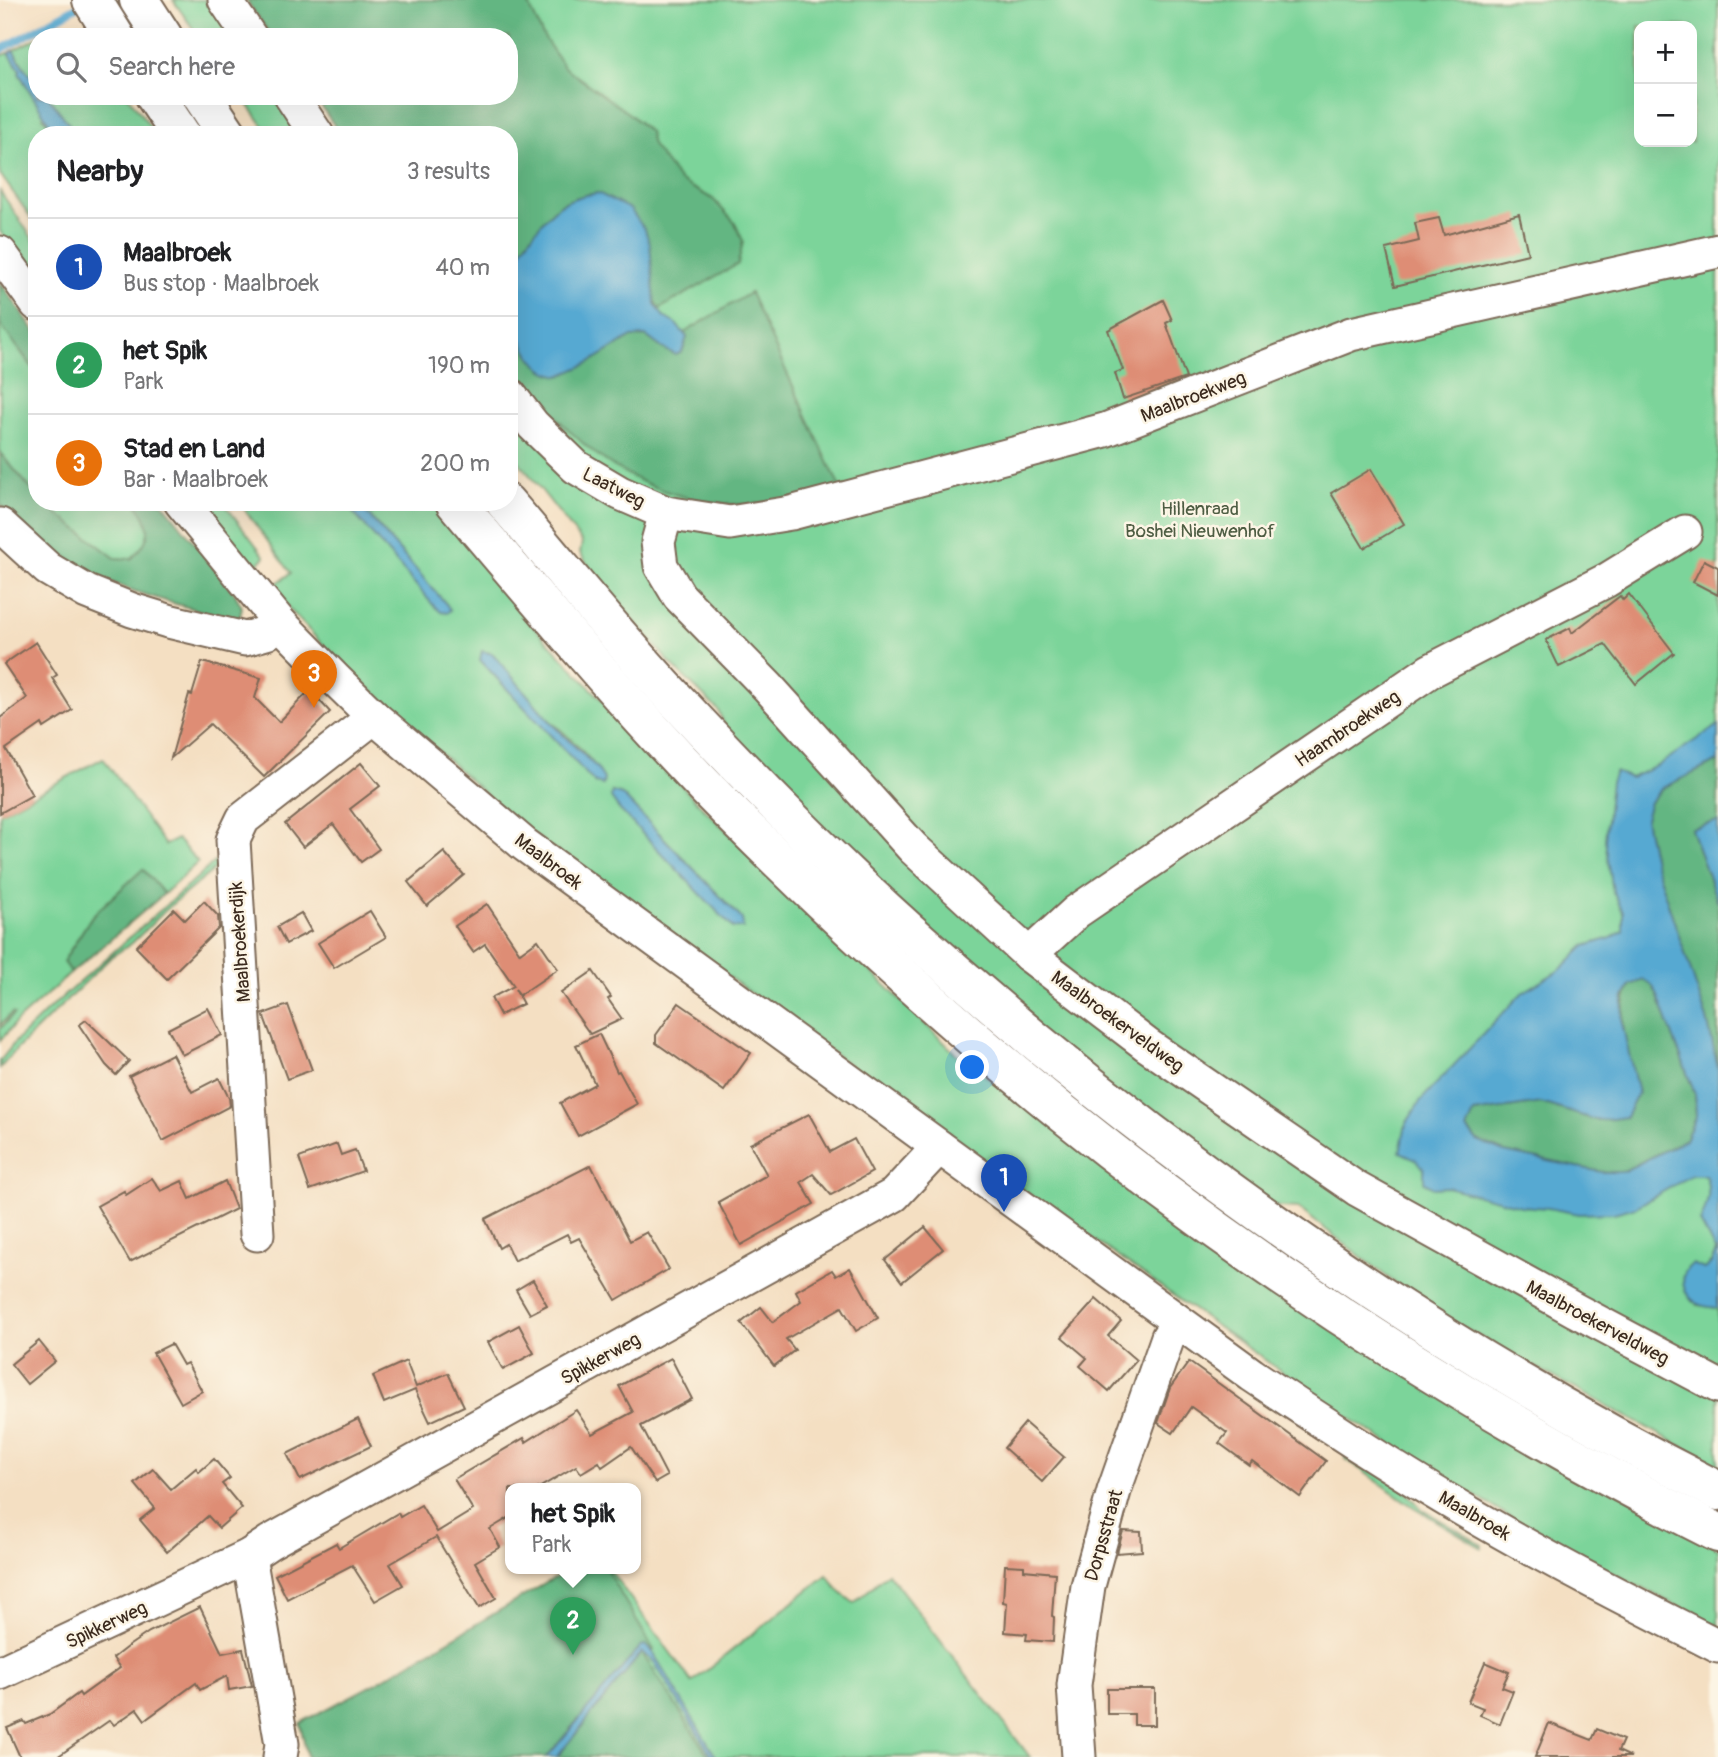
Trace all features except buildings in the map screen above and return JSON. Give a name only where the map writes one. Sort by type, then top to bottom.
[{"type":"highway","points":[[92,0],[109,28]]},
{"type":"highway","points":[[161,105],[175,126]]},
{"type":"highway","points":[[208,105],[222,126]]},
{"type":"highway","points":[[463,511],[635,710],[726,808],[886,961],[1059,1110],[1236,1243],[1382,1342],[1578,1459],[1718,1533]]},
{"type":"highway","points":[[513,511],[674,698],[850,877],[960,976],[1088,1084],[1296,1240],[1394,1305],[1526,1388],[1718,1491]]},
{"type":"street","points":[[225,0],[244,28]]},
{"type":"street","points":[[297,105],[311,126]]},
{"type":"street","name":"Maalbroekweg","points":[[666,513],[730,523],[791,513],[1105,430],[1351,334],[1718,251]]},
{"type":"street","points":[[0,253],[28,292]]},
{"type":"street","name":"Laatweg","points":[[518,406],[533,425],[576,467],[620,493],[666,513]]},
{"type":"street","name":"Maalbroek","points":[[188,511],[280,623],[374,717],[525,845],[1178,1323],[1329,1427],[1464,1510],[1609,1591],[1718,1646]]},
{"type":"street","name":"Maalbroekerveldweg","points":[[666,513],[658,542],[661,566],[679,596],[768,687],[913,848],[1029,955],[1147,1045],[1357,1189],[1718,1386]]},
{"type":"street","points":[[0,525],[48,569],[86,592],[132,610],[245,639],[266,633],[280,623]]},
{"type":"street","name":"Haambroekweg","points":[[1029,955],[1076,912],[1430,671],[1607,580],[1685,532]]},
{"type":"street","name":"Maalbroekerdijk","points":[[257,1234],[233,840],[243,819],[374,717]]},
{"type":"street","name":"Spikkerweg","points":[[0,1673],[249,1556],[294,1528],[894,1195],[939,1147]]},
{"type":"street","name":"Dorpsstraat","points":[[1079,1757],[1074,1685],[1088,1586],[1114,1491],[1168,1337],[1178,1323]]},
{"type":"street","points":[[249,1556],[282,1744],[280,1757]]},
{"type":"green space","points":[[173,0],[205,0],[226,28],[193,28]]},
{"type":"green space","points":[[246,0],[527,0],[542,34],[564,67],[632,116],[649,132],[652,145],[680,181],[713,199],[735,223],[743,241],[738,264],[659,309],[598,193],[570,200],[554,209],[518,258],[518,126],[335,126],[320,105],[518,105],[518,28],[266,28]]},
{"type":"green space","name":"Hillenraad Boshei Nieuwenhof","points":[[285,0],[1718,0],[1718,1234],[1713,1258],[1704,1270],[1697,1305],[1718,1308],[1718,1466],[1452,1322],[1404,1290],[1298,1208],[1245,1205],[791,877],[718,710],[669,662],[596,577],[580,553],[582,542],[518,460],[518,415],[602,489],[518,360],[518,126],[509,126],[509,105],[518,105],[518,28],[455,28]]},
{"type":"green space","points":[[28,42],[28,72],[25,69],[13,50]]},
{"type":"green space","points":[[9,53],[28,88],[28,105],[39,105],[50,126],[28,126],[28,213],[0,174],[0,56]]},
{"type":"green space","points":[[55,105],[134,105],[150,126],[70,126]]},
{"type":"green space","points":[[248,105],[284,105],[299,126],[264,126]]},
{"type":"green space","points":[[0,191],[28,232],[28,273],[0,231]]},
{"type":"green space","points":[[0,282],[28,321],[28,361],[0,324]]},
{"type":"green space","points":[[750,293],[842,492],[740,505],[697,500],[658,489],[608,463],[587,447],[518,373],[518,328],[528,352],[585,365],[632,337],[646,336],[676,355],[682,352],[687,337],[684,333]]},
{"type":"green space","points":[[0,324],[28,361],[28,486],[0,453]]},
{"type":"green space","points":[[0,453],[28,486],[28,511],[54,511],[115,558],[131,559],[147,538],[147,525],[141,511],[169,511],[235,594],[242,607],[239,621],[166,601],[95,576],[51,552],[0,504]]},
{"type":"green space","points":[[54,511],[142,511],[148,525],[144,545],[131,559],[115,558]]},
{"type":"green space","points":[[201,511],[230,511],[265,557],[252,570]]},
{"type":"green space","points":[[246,511],[352,511],[441,612],[447,605],[365,511],[441,511],[523,615],[695,800],[957,1055],[1294,1307],[1718,1548],[1718,1627],[1556,1544],[1431,1470],[1332,1407],[973,1155],[516,822],[331,654],[270,588],[291,573]],"holes":[[[493,674],[582,751],[604,779]],[[612,792],[622,795],[742,919],[649,839],[619,809]]]},
{"type":"green space","points":[[103,758],[165,845],[177,839],[198,862],[164,894],[143,870],[92,916],[63,962],[71,973],[17,1021],[0,1041],[0,1029],[14,1014],[0,1025],[0,813]]},
{"type":"green space","points":[[1718,761],[1718,821],[1691,829],[1718,903],[1718,1068],[1707,1019],[1654,862],[1645,819],[1650,802],[1662,788]]},
{"type":"green space","points":[[219,858],[222,863],[170,906],[132,943],[111,957],[0,1068],[0,1061],[16,1041],[48,1010]]},
{"type":"green space","points":[[143,869],[164,894],[71,973],[63,962],[92,916]]},
{"type":"green space","points":[[1644,980],[1652,985],[1657,994],[1695,1094],[1696,1116],[1685,1140],[1622,1172],[1602,1172],[1504,1152],[1477,1141],[1467,1129],[1473,1113],[1541,1103],[1599,1121],[1638,1093],[1625,1039],[1623,1011],[1630,985]]},
{"type":"green space","points":[[1347,1452],[1400,1485],[1422,1509],[1482,1545],[1482,1548],[1412,1506],[1346,1459]]},
{"type":"green space","points":[[888,1573],[1030,1757],[349,1757],[573,1574],[613,1574],[692,1682],[827,1575],[841,1593],[854,1603]]},
{"type":"green space","points":[[561,1574],[609,1574],[654,1650],[646,1645],[547,1757],[307,1757],[300,1723],[376,1683]]},
{"type":"green space","points":[[642,1652],[646,1654],[644,1656],[709,1757],[557,1757]]},
{"type":"water","points":[[13,50],[28,72],[28,88],[19,73],[20,70],[9,53]]},
{"type":"water","points":[[38,105],[55,105],[70,126],[51,126]]},
{"type":"water","points":[[598,193],[630,209],[645,230],[650,244],[655,304],[664,317],[676,324],[687,337],[682,352],[676,355],[646,336],[632,337],[585,365],[560,376],[545,371],[529,353],[518,331],[518,257],[540,225],[562,204]]},
{"type":"water","points":[[352,511],[365,511],[450,610],[447,613],[441,612]]},
{"type":"water","points":[[482,651],[493,654],[553,725],[597,768],[604,779],[603,785],[595,783],[480,660]]},
{"type":"water","points":[[1718,725],[1718,761],[1662,788],[1650,802],[1645,819],[1654,862],[1707,1019],[1718,1068],[1718,1308],[1703,1306],[1691,1299],[1683,1279],[1692,1264],[1704,1269],[1711,1264],[1716,1252],[1700,1222],[1708,1198],[1705,1175],[1692,1175],[1636,1207],[1614,1213],[1579,1214],[1521,1206],[1447,1187],[1433,1188],[1424,1182],[1424,1169],[1416,1159],[1400,1152],[1406,1124],[1421,1100],[1522,993],[1561,969],[1585,946],[1611,938],[1623,931],[1623,912],[1613,892],[1605,840],[1611,782],[1615,772],[1631,778],[1657,766]],"holes":[[[1644,980],[1652,985],[1695,1094],[1696,1116],[1685,1140],[1622,1172],[1602,1172],[1504,1152],[1477,1141],[1467,1129],[1474,1113],[1541,1103],[1599,1121],[1626,1117],[1638,1093],[1622,1023],[1623,999],[1630,985]]]},
{"type":"water","points":[[612,792],[622,795],[742,919],[743,928],[733,928],[619,809],[611,798]]},
{"type":"water","points":[[1718,821],[1718,903],[1691,829]]},
{"type":"water","points":[[645,1645],[652,1651],[716,1757],[712,1757],[654,1662],[642,1652],[557,1757],[547,1757],[641,1646]]},
{"type":"waterway","points":[[39,28],[84,3]]},
{"type":"waterway","points":[[0,50],[28,34]]},
{"type":"place","name":"Stad en Land","points":[[314,708]]},
{"type":"place","name":"Maalbroek","points":[[1004,1212]]},
{"type":"place","name":"het Spik","points":[[573,1655]]}]
